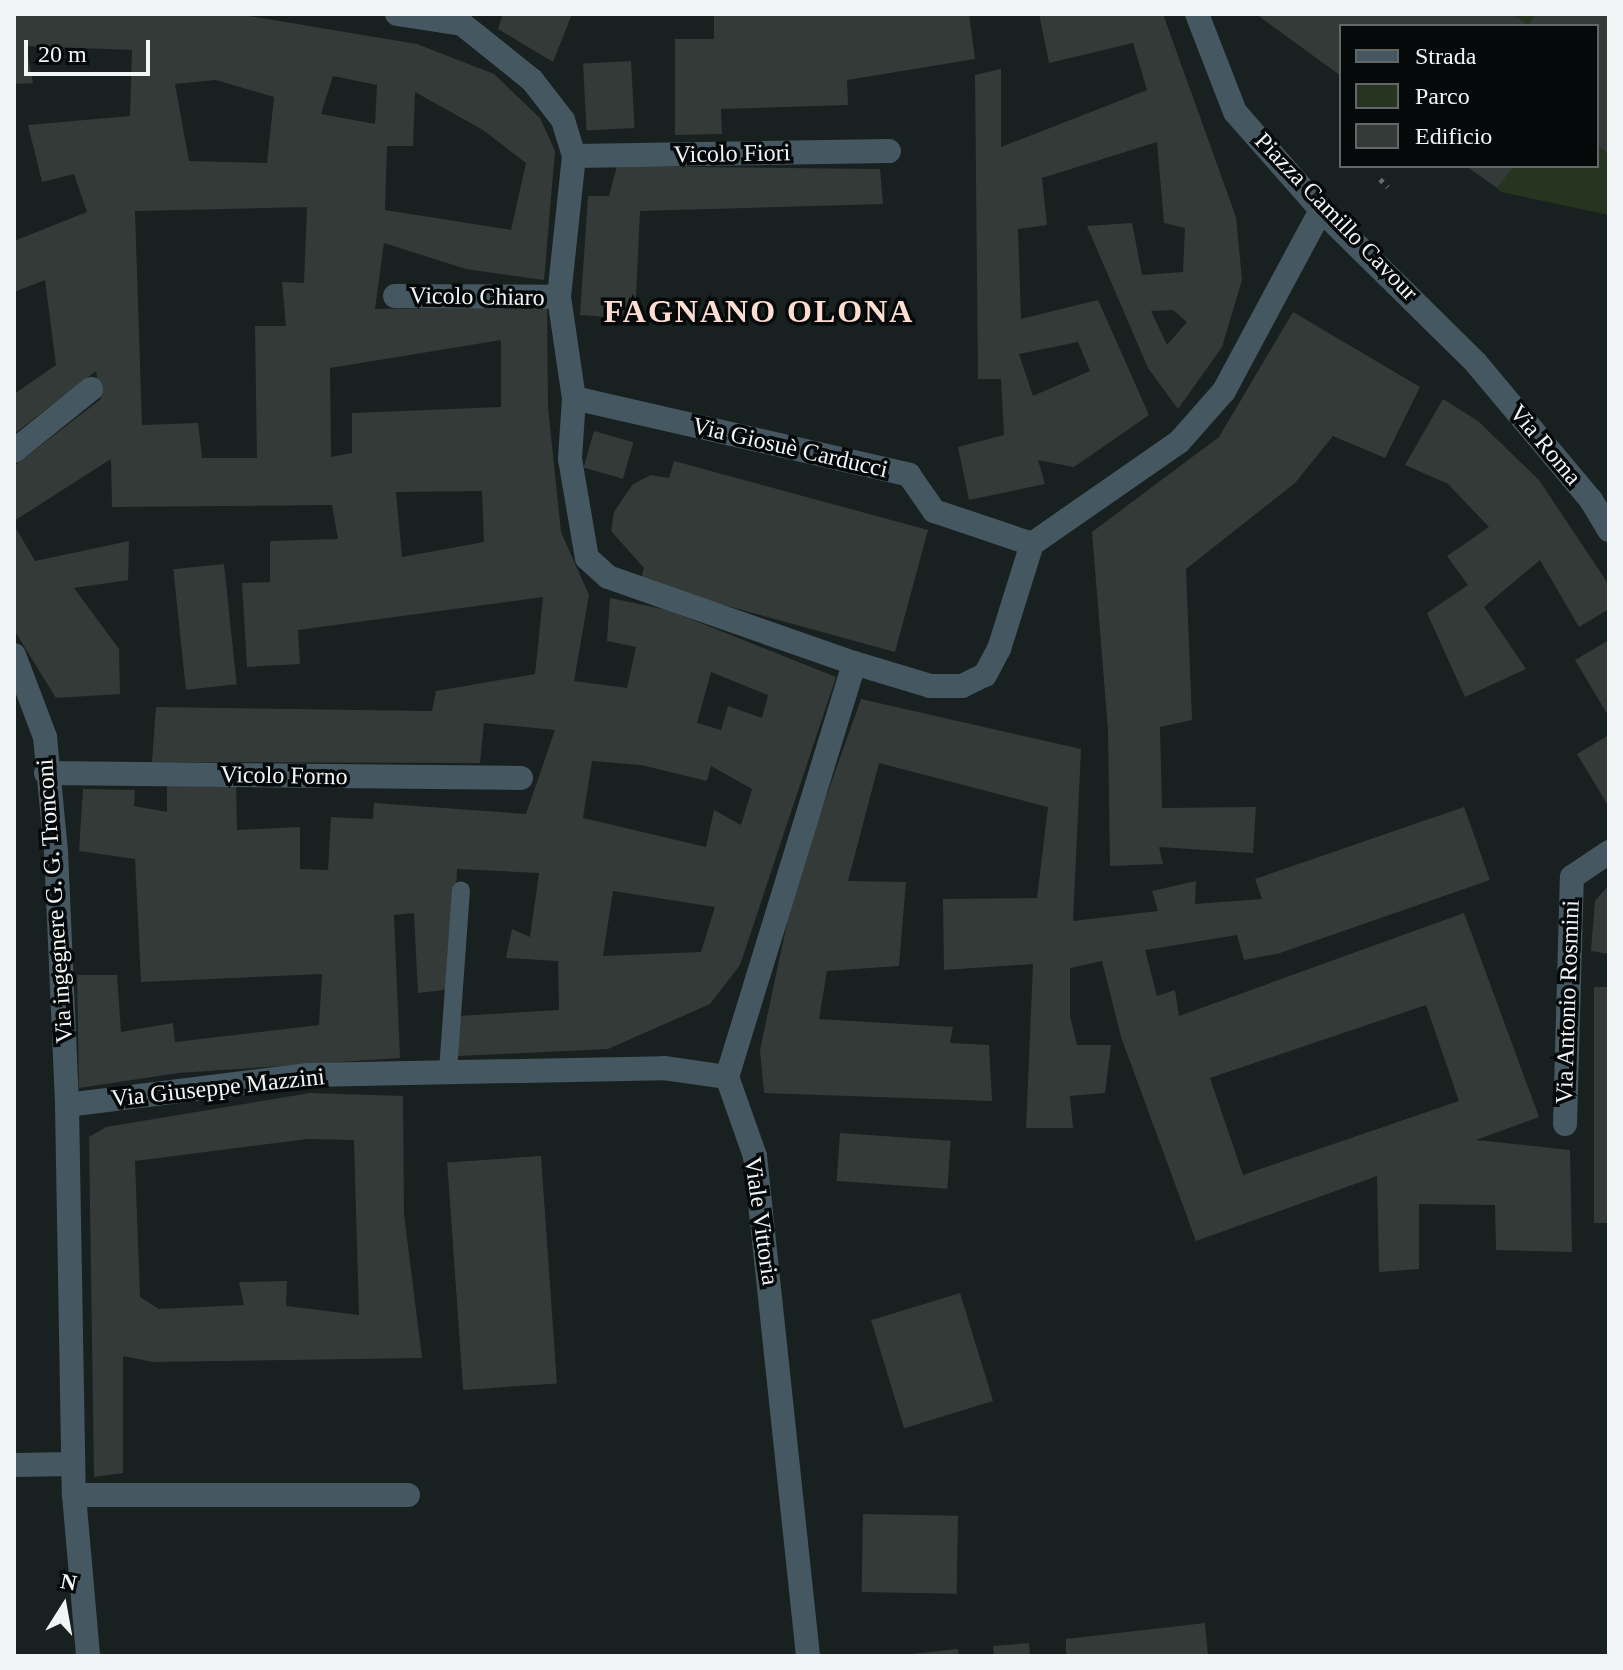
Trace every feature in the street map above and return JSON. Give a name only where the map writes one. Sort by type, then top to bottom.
[{"type":"street","points":[[397,14],[465,19],[532,80],[563,120],[574,156],[559,297],[574,398],[570,459],[587,558],[608,577],[649,594],[930,686],[962,686],[985,675],[999,649],[1032,544],[1179,442],[1224,391],[1321,210]]},
{"type":"street","name":"Piazza Camillo Cavour","points":[[1197,14],[1235,112],[1321,210],[1476,363]]},
{"type":"street","name":"Vicolo Fiori","points":[[574,156],[889,151]]},
{"type":"street","name":"Vicolo Chiaro","points":[[395,296],[559,297]]},
{"type":"street","name":"Via Roma","points":[[1476,363],[1600,496],[1609,530]]},
{"type":"street","points":[[14,451],[91,389]]},
{"type":"street","name":"Via Giosuè Carducci","points":[[574,398],[909,475],[934,511],[1032,544]]},
{"type":"street","name":"Via ingegnere G. G. Tronconi","points":[[14,655],[45,737],[46,773],[56,851],[67,1105]]},
{"type":"street","points":[[727,1077],[854,663]]},
{"type":"street","name":"Vicolo Forno","points":[[46,773],[521,778]]},
{"type":"street","name":"Via Antonio Rosmini","points":[[1565,1124],[1572,877],[1609,852]]},
{"type":"street","name":"Via Giuseppe Mazzini","points":[[67,1105],[308,1075],[664,1068],[727,1077]]},
{"type":"street","name":"Viale Vittoria","points":[[727,1077],[755,1156],[808,1656]]},
{"type":"street","points":[[67,1105],[74,1495],[88,1656]]},
{"type":"street","points":[[14,1465],[73,1464]]},
{"type":"street","points":[[74,1495],[408,1495]]},
{"type":"lane","points":[[448,1071],[461,890]]},
{"type":"path","points":[[1380,179],[1388,187]]},
{"type":"green space","points":[[1319,14],[1609,14],[1609,215],[1501,192],[1476,168],[1599,168],[1599,24],[1339,25]]},
{"type":"building","points":[[14,14],[237,14],[417,44],[494,74],[540,118],[555,151],[544,280],[466,269],[384,243],[375,309],[547,306],[548,407],[561,532],[589,595],[574,681],[627,688],[636,647],[607,641],[610,598],[668,610],[836,677],[740,965],[710,1004],[608,1049],[458,1056],[459,1016],[559,1010],[558,961],[506,958],[512,929],[530,937],[539,873],[457,869],[452,989],[418,993],[414,913],[394,915],[400,1058],[178,1073],[79,1088],[77,975],[117,975],[121,1032],[173,1023],[175,1042],[319,1025],[322,974],[141,982],[135,859],[79,851],[83,789],[135,790],[134,806],[167,812],[167,784],[236,782],[237,830],[300,827],[300,869],[328,870],[331,817],[373,819],[374,803],[526,814],[555,730],[484,723],[480,763],[152,762],[156,707],[432,711],[436,691],[535,674],[543,597],[298,630],[300,664],[247,667],[242,583],[270,582],[270,541],[338,539],[332,505],[112,507],[111,459],[14,521],[14,466],[101,399],[96,371],[14,434],[14,394],[56,365],[45,280],[14,292],[14,241],[87,212],[74,174],[42,182],[28,125],[130,116],[132,50],[26,46],[33,83],[14,84]],"holes":[[[333,76],[377,85],[375,124],[321,114]],[[216,80],[274,97],[267,163],[189,161],[175,84]],[[415,92],[483,130],[526,163],[511,230],[385,210],[387,146],[413,146]],[[307,207],[304,283],[282,282],[286,326],[255,326],[257,458],[202,458],[198,423],[142,425],[135,211]],[[501,340],[501,407],[352,413],[352,453],[331,457],[330,368]],[[482,491],[484,542],[402,557],[396,492]],[[711,672],[768,695],[762,718],[728,706],[721,730],[697,723]],[[592,761],[641,765],[707,781],[711,766],[752,789],[741,825],[714,810],[706,847],[583,818]],[[613,891],[715,907],[701,952],[603,956]]]},
{"type":"building","points":[[503,14],[572,14],[553,62],[498,29]]},
{"type":"building","points":[[714,14],[969,14],[975,59],[847,80],[848,105],[721,109],[722,134],[675,135],[675,39],[714,39]]},
{"type":"building","points":[[1039,14],[1163,14],[1236,217],[1242,280],[1222,347],[1178,409],[1148,368],[1087,226],[1132,223],[1142,275],[1183,272],[1185,228],[1164,223],[1157,142],[1042,178],[1047,225],[1018,229],[1021,319],[1098,300],[1149,415],[1074,467],[1038,460],[1045,484],[969,500],[958,447],[1004,435],[1001,379],[978,379],[975,75],[1001,69],[1001,147],[1147,90],[1133,43],[1049,63]],"holes":[[[1173,310],[1187,322],[1167,345],[1151,311]],[[1078,342],[1090,371],[1033,396],[1019,354]]]},
{"type":"building","points":[[1256,14],[1512,14],[1527,24],[1339,24],[1339,75]]},
{"type":"building","points":[[1536,14],[1609,14],[1609,154],[1599,146],[1599,24],[1529,24]]},
{"type":"building","points":[[631,61],[635,128],[587,130],[583,64]]},
{"type":"building","points":[[617,166],[880,169],[883,204],[640,211],[635,319],[580,315],[588,196],[609,196]]},
{"type":"building","points":[[1469,168],[1512,168],[1497,188]]},
{"type":"building","points":[[1293,312],[1420,387],[1385,458],[1333,436],[1295,483],[1186,569],[1192,720],[1160,727],[1162,808],[1256,807],[1253,853],[1159,847],[1163,864],[1110,866],[1108,730],[1092,532],[1219,437]]},
{"type":"building","points":[[1443,399],[1478,421],[1539,480],[1609,585],[1609,609],[1579,627],[1540,560],[1484,607],[1526,669],[1465,697],[1427,613],[1468,585],[1447,556],[1489,527],[1448,484],[1405,465]]},
{"type":"building","points":[[594,431],[633,442],[623,479],[584,468]]},
{"type":"building","points":[[674,461],[928,530],[895,652],[640,582],[644,568],[611,531],[614,512],[633,484],[651,475],[669,478]]},
{"type":"building","points":[[14,525],[35,561],[129,541],[128,580],[74,588],[119,649],[120,694],[56,698],[14,630]]},
{"type":"building","points":[[224,564],[237,684],[186,690],[173,569]]},
{"type":"building","points":[[1609,640],[1609,717],[1575,660]]},
{"type":"building","points":[[861,699],[1081,749],[1073,921],[1158,911],[1152,891],[1196,881],[1195,904],[1262,899],[1255,879],[1464,807],[1490,880],[1280,953],[1244,960],[1237,935],[1145,950],[1157,996],[1175,990],[1179,1016],[1464,913],[1539,1117],[1476,1140],[1570,1150],[1572,1252],[1496,1250],[1495,1205],[1419,1204],[1419,1269],[1379,1272],[1377,1176],[1196,1241],[1121,1037],[1102,961],[1070,968],[1070,1016],[1077,1045],[1111,1045],[1105,1093],[1070,1096],[1073,1128],[1026,1128],[1033,964],[944,970],[943,899],[1037,898],[1048,807],[879,763],[848,881],[906,882],[899,966],[827,971],[819,1019],[953,1027],[950,1043],[989,1045],[992,1101],[764,1093],[760,1050],[796,881]],"holes":[[[1426,1005],[1459,1101],[1243,1175],[1210,1078]]]},
{"type":"building","points":[[1609,735],[1609,807],[1577,754]]},
{"type":"building","points":[[1609,885],[1609,954],[1591,951],[1595,901]]},
{"type":"building","points":[[1594,987],[1609,987],[1609,1223],[1594,1223]]},
{"type":"building","points":[[310,1093],[403,1096],[404,1214],[422,1358],[153,1362],[123,1356],[123,1473],[94,1477],[89,1137],[106,1127]],"holes":[[[308,1139],[354,1140],[359,1315],[286,1306],[287,1281],[239,1282],[244,1305],[159,1309],[140,1297],[135,1161]]]},
{"type":"building","points":[[840,1133],[951,1141],[947,1189],[837,1181]]},
{"type":"building","points":[[541,1156],[557,1383],[463,1390],[447,1163]]},
{"type":"building","points":[[960,1293],[993,1401],[904,1428],[871,1320]]},
{"type":"building","points":[[863,1514],[958,1516],[957,1594],[862,1592]]},
{"type":"building","points":[[1205,1623],[1208,1656],[1066,1656],[1066,1639]]},
{"type":"building","points":[[1029,1643],[1030,1656],[994,1656],[993,1646]]},
{"type":"building","points":[[958,1649],[959,1656],[911,1654]]},
{"type":"district","name":"FAGNANO OLONA","points":[[759,311]]}]
